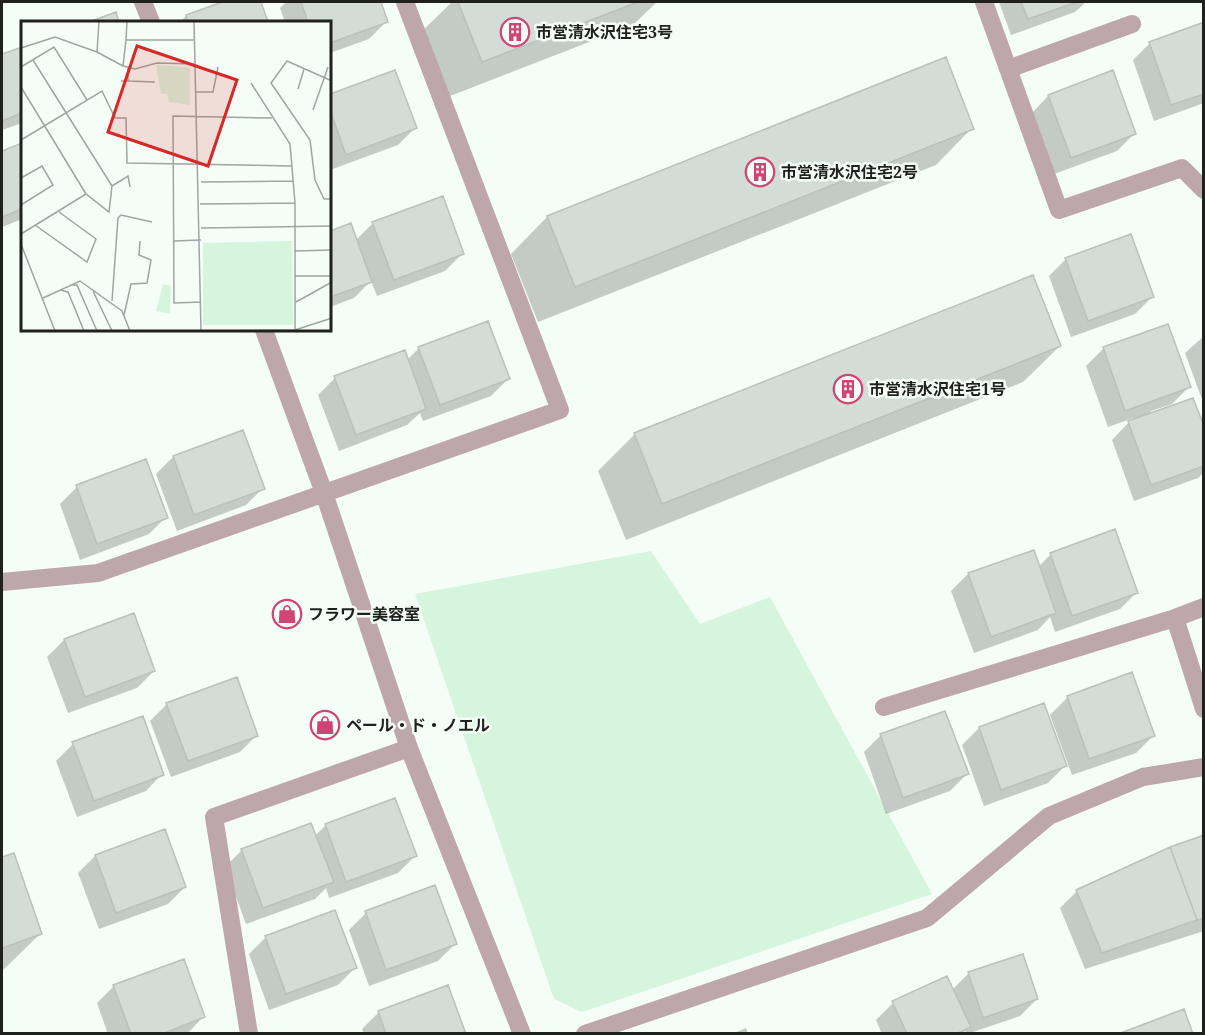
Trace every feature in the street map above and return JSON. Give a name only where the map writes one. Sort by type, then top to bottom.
[{"type":"street","points":[[143,2],[151,21]]},
{"type":"street","points":[[2,582],[98,573],[560,410],[405,2]]},
{"type":"street","points":[[984,2],[1059,210],[1182,168],[1203,190]]},
{"type":"street","points":[[1008,69],[1132,24]]},
{"type":"street","points":[[265,332],[324,493],[409,748],[522,1034]]},
{"type":"street","points":[[884,707],[1174,618],[1203,607]]},
{"type":"street","points":[[1174,618],[1203,709]]},
{"type":"street","points":[[249,1034],[214,817],[409,748]]},
{"type":"street","points":[[585,1034],[927,918],[1049,816],[1143,777],[1203,767]]},
{"type":"green space","points":[[651,551],[700,624],[770,597],[932,894],[582,1012],[554,999],[415,594]]},
{"type":"building","points":[[222,2],[261,2],[268,21],[188,21],[186,15]]},
{"type":"building","points":[[301,2],[381,2],[388,22],[332,42],[332,21],[308,21]]},
{"type":"building","name":"市営清水沢住宅3号","points":[[458,2],[638,2],[482,62]]},
{"type":"building","points":[[1021,2],[1077,2],[1028,19]]},
{"type":"building","points":[[116,12],[119,21],[92,21]]},
{"type":"building","points":[[1204,22],[1204,94],[1171,105],[1149,42]]},
{"type":"building","points":[[21,47],[21,113],[2,121],[2,54]]},
{"type":"building","name":"市営清水沢住宅2号","points":[[946,57],[974,129],[575,287],[547,216]]},
{"type":"building","points":[[395,70],[417,128],[346,155],[332,116],[332,93]]},
{"type":"building","points":[[1113,70],[1136,134],[1071,158],[1048,95]]},
{"type":"building","points":[[21,143],[21,209],[2,217],[2,151]]},
{"type":"building","points":[[443,196],[464,254],[394,280],[372,222]]},
{"type":"building","points":[[351,223],[372,282],[332,296],[332,230]]},
{"type":"building","points":[[1131,234],[1154,297],[1088,321],[1065,258]]},
{"type":"building","name":"市営清水沢住宅1号","points":[[1033,275],[1061,346],[662,504],[634,433]]},
{"type":"building","points":[[488,321],[510,379],[440,405],[418,347]]},
{"type":"building","points":[[1168,324],[1191,387],[1125,411],[1103,347]]},
{"type":"building","points":[[405,350],[426,409],[356,435],[334,376]]},
{"type":"building","points":[[1193,398],[1204,426],[1204,466],[1151,485],[1128,421]]},
{"type":"building","points":[[243,430],[265,489],[194,515],[173,456]]},
{"type":"building","points":[[146,459],[168,518],[97,544],[76,485]]},
{"type":"building","points":[[1115,529],[1138,593],[1072,616],[1050,553]]},
{"type":"building","points":[[1034,550],[1056,613],[991,637],[968,573]]},
{"type":"building","points":[[134,613],[155,671],[85,697],[64,639]]},
{"type":"building","points":[[1132,672],[1155,736],[1089,759],[1067,696]]},
{"type":"building","points":[[237,677],[258,736],[188,761],[166,703]]},
{"type":"building","points":[[1044,703],[1067,766],[1001,790],[979,727]]},
{"type":"building","points":[[945,711],[969,774],[903,798],[880,734]]},
{"type":"building","points":[[143,716],[164,775],[94,801],[72,742]]},
{"type":"building","points":[[395,798],[417,856],[346,882],[325,824]]},
{"type":"building","points":[[311,823],[334,882],[263,908],[241,849]]},
{"type":"building","points":[[165,829],[186,887],[116,913],[95,855]]},
{"type":"building","points":[[1204,835],[1204,919],[1197,920],[1170,847]]},
{"type":"building","points":[[1170,847],[1197,920],[1102,953],[1076,890]]},
{"type":"building","points":[[14,853],[42,934],[2,948],[2,857]]},
{"type":"building","points":[[435,885],[457,944],[386,970],[365,911]]},
{"type":"building","points":[[335,910],[357,968],[286,994],[265,936]]},
{"type":"building","points":[[1023,954],[1038,999],[983,1018],[968,972]]},
{"type":"building","points":[[184,959],[205,1017],[162,1034],[131,1034],[113,985]]},
{"type":"building","points":[[947,976],[971,1027],[956,1034],[907,1034],[892,1001]]},
{"type":"building","points":[[448,985],[466,1034],[386,1034],[378,1011]]},
{"type":"building","points":[[1184,1009],[1193,1034],[1118,1034]]},
{"type":"place","name":"市営清水沢住宅3号","points":[[515,32]]},
{"type":"place","name":"市営清水沢住宅2号","points":[[760,172]]},
{"type":"place","name":"市営清水沢住宅1号","points":[[848,389]]},
{"type":"place","name":"フラワー美容室","points":[[287,614]]},
{"type":"place","name":"ペール・ド・ノエル","points":[[325,725]]}]
